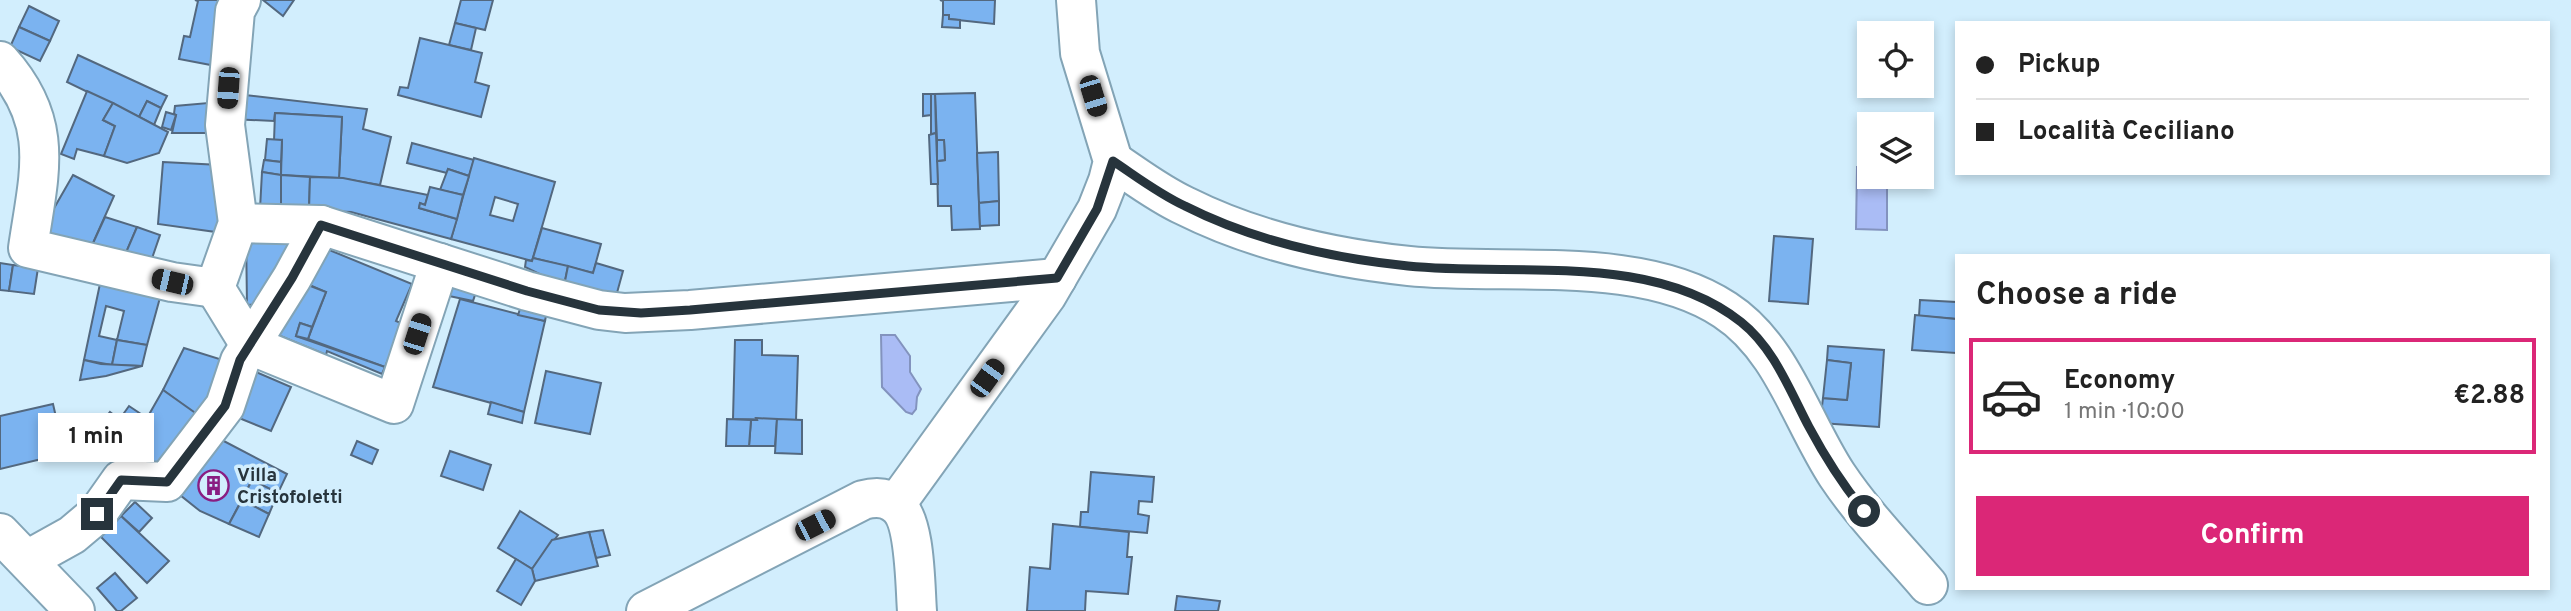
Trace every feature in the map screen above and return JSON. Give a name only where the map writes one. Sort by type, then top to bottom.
[{"type":"street","points":[[215,288],[237,223],[225,125],[235,11],[241,0]]},
{"type":"street","points":[[896,504],[1057,278],[1097,209],[1113,161],[1080,54],[1076,0]]},
{"type":"street","points":[[0,61],[16,79],[31,104],[39,138],[40,170],[14,249],[172,282],[215,288]]},
{"type":"street","points":[[1113,161],[1160,193],[1213,219],[1266,239],[1316,252],[1410,266],[1616,274],[1676,286],[1703,297],[1725,310],[1757,336],[1785,378],[1825,456],[1850,494],[1928,585]]},
{"type":"street","points":[[237,223],[321,225],[587,307],[625,313],[690,310],[1057,278]]},
{"type":"street","points":[[27,560],[72,535],[97,514],[121,480],[167,482],[225,406],[240,360],[292,278],[321,225]]},
{"type":"street","points":[[215,288],[250,345],[394,404],[440,263]]},
{"type":"street","points":[[646,611],[863,500],[875,497],[896,504],[904,514],[908,527],[917,611]]},
{"type":"street","points":[[0,533],[75,611]]},
{"type":"water","points":[[1857,167],[1857,189],[1887,189],[1887,230],[1856,229]]},
{"type":"water","points":[[881,335],[895,335],[910,356],[910,372],[921,389],[912,414],[906,412],[882,387]]},
{"type":"building","points":[[195,0],[226,0],[216,66],[179,59],[184,36],[190,37],[198,1]]},
{"type":"building","points":[[263,0],[294,0],[283,16]]},
{"type":"building","points":[[461,0],[493,0],[485,30],[455,23]]},
{"type":"building","points":[[940,0],[995,0],[994,24],[949,19],[949,15],[943,15],[943,1]]},
{"type":"building","points":[[29,6],[59,21],[50,41],[19,27]]},
{"type":"building","points":[[943,15],[949,15],[949,19],[960,20],[960,28],[942,27]]},
{"type":"building","points":[[455,23],[476,28],[471,50],[449,45]]},
{"type":"building","points":[[19,27],[50,41],[40,61],[10,47]]},
{"type":"building","points":[[420,38],[482,53],[475,82],[489,86],[481,117],[398,95],[400,87],[408,88]]},
{"type":"building","points":[[78,55],[167,96],[161,108],[147,101],[139,117],[67,82]]},
{"type":"building","points":[[87,91],[113,103],[103,120],[115,126],[104,156],[77,149],[74,159],[61,154]]},
{"type":"building","points":[[975,93],[980,229],[952,230],[951,206],[938,206],[937,161],[945,160],[944,140],[937,140],[935,94]]},
{"type":"building","points":[[236,94],[367,109],[363,129],[391,137],[380,185],[339,178],[342,117],[275,113],[274,121],[231,119]]},
{"type":"building","points":[[923,94],[931,94],[931,115],[923,116]]},
{"type":"building","points":[[931,94],[935,94],[936,133],[931,134]]},
{"type":"building","points":[[147,101],[161,108],[154,125],[139,117]]},
{"type":"building","points":[[113,103],[168,132],[159,153],[127,163],[104,156],[115,126],[103,120]]},
{"type":"building","points":[[208,103],[206,133],[172,133],[175,106]]},
{"type":"building","points":[[166,112],[176,115],[171,130],[162,127]]},
{"type":"building","points":[[275,113],[342,117],[339,178],[281,175],[282,140],[274,141]]},
{"type":"building","points":[[936,133],[938,184],[931,184],[929,135]]},
{"type":"building","points":[[267,139],[282,140],[281,162],[265,160]]},
{"type":"building","points":[[937,140],[944,140],[945,160],[937,161]]},
{"type":"building","points":[[412,143],[474,160],[469,176],[448,169],[447,173],[407,163]]},
{"type":"building","points":[[998,152],[999,201],[979,203],[977,153]]},
{"type":"building","points":[[474,158],[555,182],[532,261],[451,239]],"holes":[[[495,197],[518,204],[513,221],[490,215]]]},
{"type":"building","points":[[264,160],[281,162],[281,175],[262,172]]},
{"type":"building","points":[[163,162],[220,165],[223,233],[158,224]]},
{"type":"building","points":[[448,169],[469,176],[463,195],[440,190]]},
{"type":"building","points":[[262,172],[281,175],[281,210],[260,209]]},
{"type":"building","points":[[73,175],[114,196],[89,252],[44,242],[53,210]]},
{"type":"building","points":[[281,175],[310,177],[309,210],[281,210]]},
{"type":"building","points":[[310,177],[343,178],[428,195],[425,205],[420,203],[419,208],[457,219],[451,239],[351,212],[309,210]]},
{"type":"building","points":[[430,187],[463,195],[457,219],[419,208],[420,203],[425,205]]},
{"type":"building","points":[[999,201],[999,225],[980,226],[979,203]]},
{"type":"building","points":[[105,217],[137,227],[122,262],[89,252]]},
{"type":"building","points":[[137,227],[160,235],[148,270],[122,262]]},
{"type":"building","points":[[542,228],[601,244],[593,273],[533,258]]},
{"type":"building","points":[[246,233],[292,233],[287,280],[269,304],[247,305]]},
{"type":"building","points":[[1774,236],[1813,239],[1808,304],[1769,301]]},
{"type":"building","points":[[322,247],[412,284],[396,321],[403,324],[385,367],[308,339],[326,292],[307,284]]},
{"type":"building","points":[[533,258],[568,266],[564,286],[525,267],[526,260],[532,261]]},
{"type":"building","points":[[0,263],[13,265],[9,291],[0,290]]},
{"type":"building","points":[[596,263],[623,271],[615,300],[564,286],[568,266],[593,273]]},
{"type":"building","points":[[13,265],[38,268],[34,294],[9,291]]},
{"type":"building","points":[[455,276],[479,283],[473,301],[449,296]]},
{"type":"building","points":[[101,279],[161,294],[147,345],[117,340],[112,365],[84,360]],"holes":[[[106,306],[124,311],[117,340],[99,336]]]},
{"type":"building","points":[[295,280],[326,292],[312,327],[300,323],[296,336],[385,367],[382,374],[327,351],[326,355],[273,333]]},
{"type":"building","points":[[460,299],[545,321],[524,412],[433,387]]},
{"type":"building","points":[[1920,300],[1955,302],[1955,319],[1919,316]]},
{"type":"building","points":[[522,303],[547,311],[545,321],[518,315]]},
{"type":"building","points":[[1915,315],[1955,319],[1955,353],[1912,350]]},
{"type":"building","points":[[300,323],[312,327],[308,339],[296,336]]},
{"type":"building","points":[[117,340],[147,345],[142,366],[112,365]]},
{"type":"building","points":[[735,340],[762,340],[762,355],[798,356],[796,420],[733,419]]},
{"type":"building","points":[[1828,346],[1884,350],[1879,427],[1820,423],[1823,398],[1847,400],[1851,363],[1827,360]]},
{"type":"building","points":[[184,348],[226,361],[198,416],[163,390]]},
{"type":"building","points":[[84,360],[101,364],[142,366],[80,380]]},
{"type":"building","points":[[1827,360],[1851,363],[1847,400],[1823,398]]},
{"type":"building","points":[[249,369],[291,387],[271,431],[229,414]]},
{"type":"building","points":[[546,371],[601,383],[590,434],[535,423]]},
{"type":"building","points":[[163,390],[208,422],[161,474],[134,478],[97,451],[129,406],[147,418]]},
{"type":"building","points":[[491,402],[524,412],[522,423],[488,414]]},
{"type":"building","points":[[53,404],[61,439],[50,441],[54,456],[0,469],[0,416]]},
{"type":"building","points":[[110,412],[119,419],[107,438],[96,430]]},
{"type":"building","points":[[756,418],[777,419],[775,446],[749,446],[751,420],[757,420]]},
{"type":"building","points":[[727,419],[751,420],[749,446],[726,446]]},
{"type":"building","points":[[777,419],[802,420],[802,454],[775,453]]},
{"type":"building","name":"Villa Cristofoletti","points":[[218,438],[287,474],[278,493],[252,480],[229,524],[200,511],[175,491]]},
{"type":"building","points":[[357,441],[378,450],[372,464],[351,455]]},
{"type":"building","points":[[450,451],[491,465],[483,490],[441,476]]},
{"type":"building","points":[[1091,472],[1154,477],[1152,502],[1139,501],[1138,514],[1149,516],[1147,533],[1080,527],[1081,512],[1088,512]]},
{"type":"building","points":[[252,480],[278,493],[269,514],[242,500]]},
{"type":"building","points":[[242,500],[269,514],[259,537],[229,524]]},
{"type":"building","points":[[135,502],[152,518],[139,532],[121,516]]},
{"type":"building","points":[[520,511],[558,535],[532,569],[498,548]]},
{"type":"building","points":[[121,516],[169,561],[147,583],[101,537]]},
{"type":"building","points":[[1053,524],[1129,532],[1127,557],[1132,557],[1128,594],[1086,591],[1085,611],[1027,611],[1030,567],[1050,569]]},
{"type":"building","points":[[603,530],[610,555],[596,558],[589,532]]},
{"type":"building","points":[[589,532],[598,566],[535,581],[532,569],[552,540]]},
{"type":"building","points":[[516,559],[532,569],[535,581],[521,605],[497,591]]},
{"type":"building","points":[[115,573],[137,598],[121,611],[117,611],[97,588]]},
{"type":"building","points":[[1177,596],[1220,601],[1218,611],[1175,611]]},
{"type":"place","name":"Villa Cristofoletti","points":[[214,485]]},
{"type":"route","points":[[97,514],[121,480],[167,482],[225,406],[240,360],[292,278],[321,225],[527,291],[599,310],[641,313],[690,310],[1057,278],[1097,209],[1113,161],[1160,193],[1237,230],[1316,252],[1410,266],[1616,274],[1676,286],[1703,297],[1743,323],[1757,336],[1785,378],[1825,456],[1864,511]]}]
